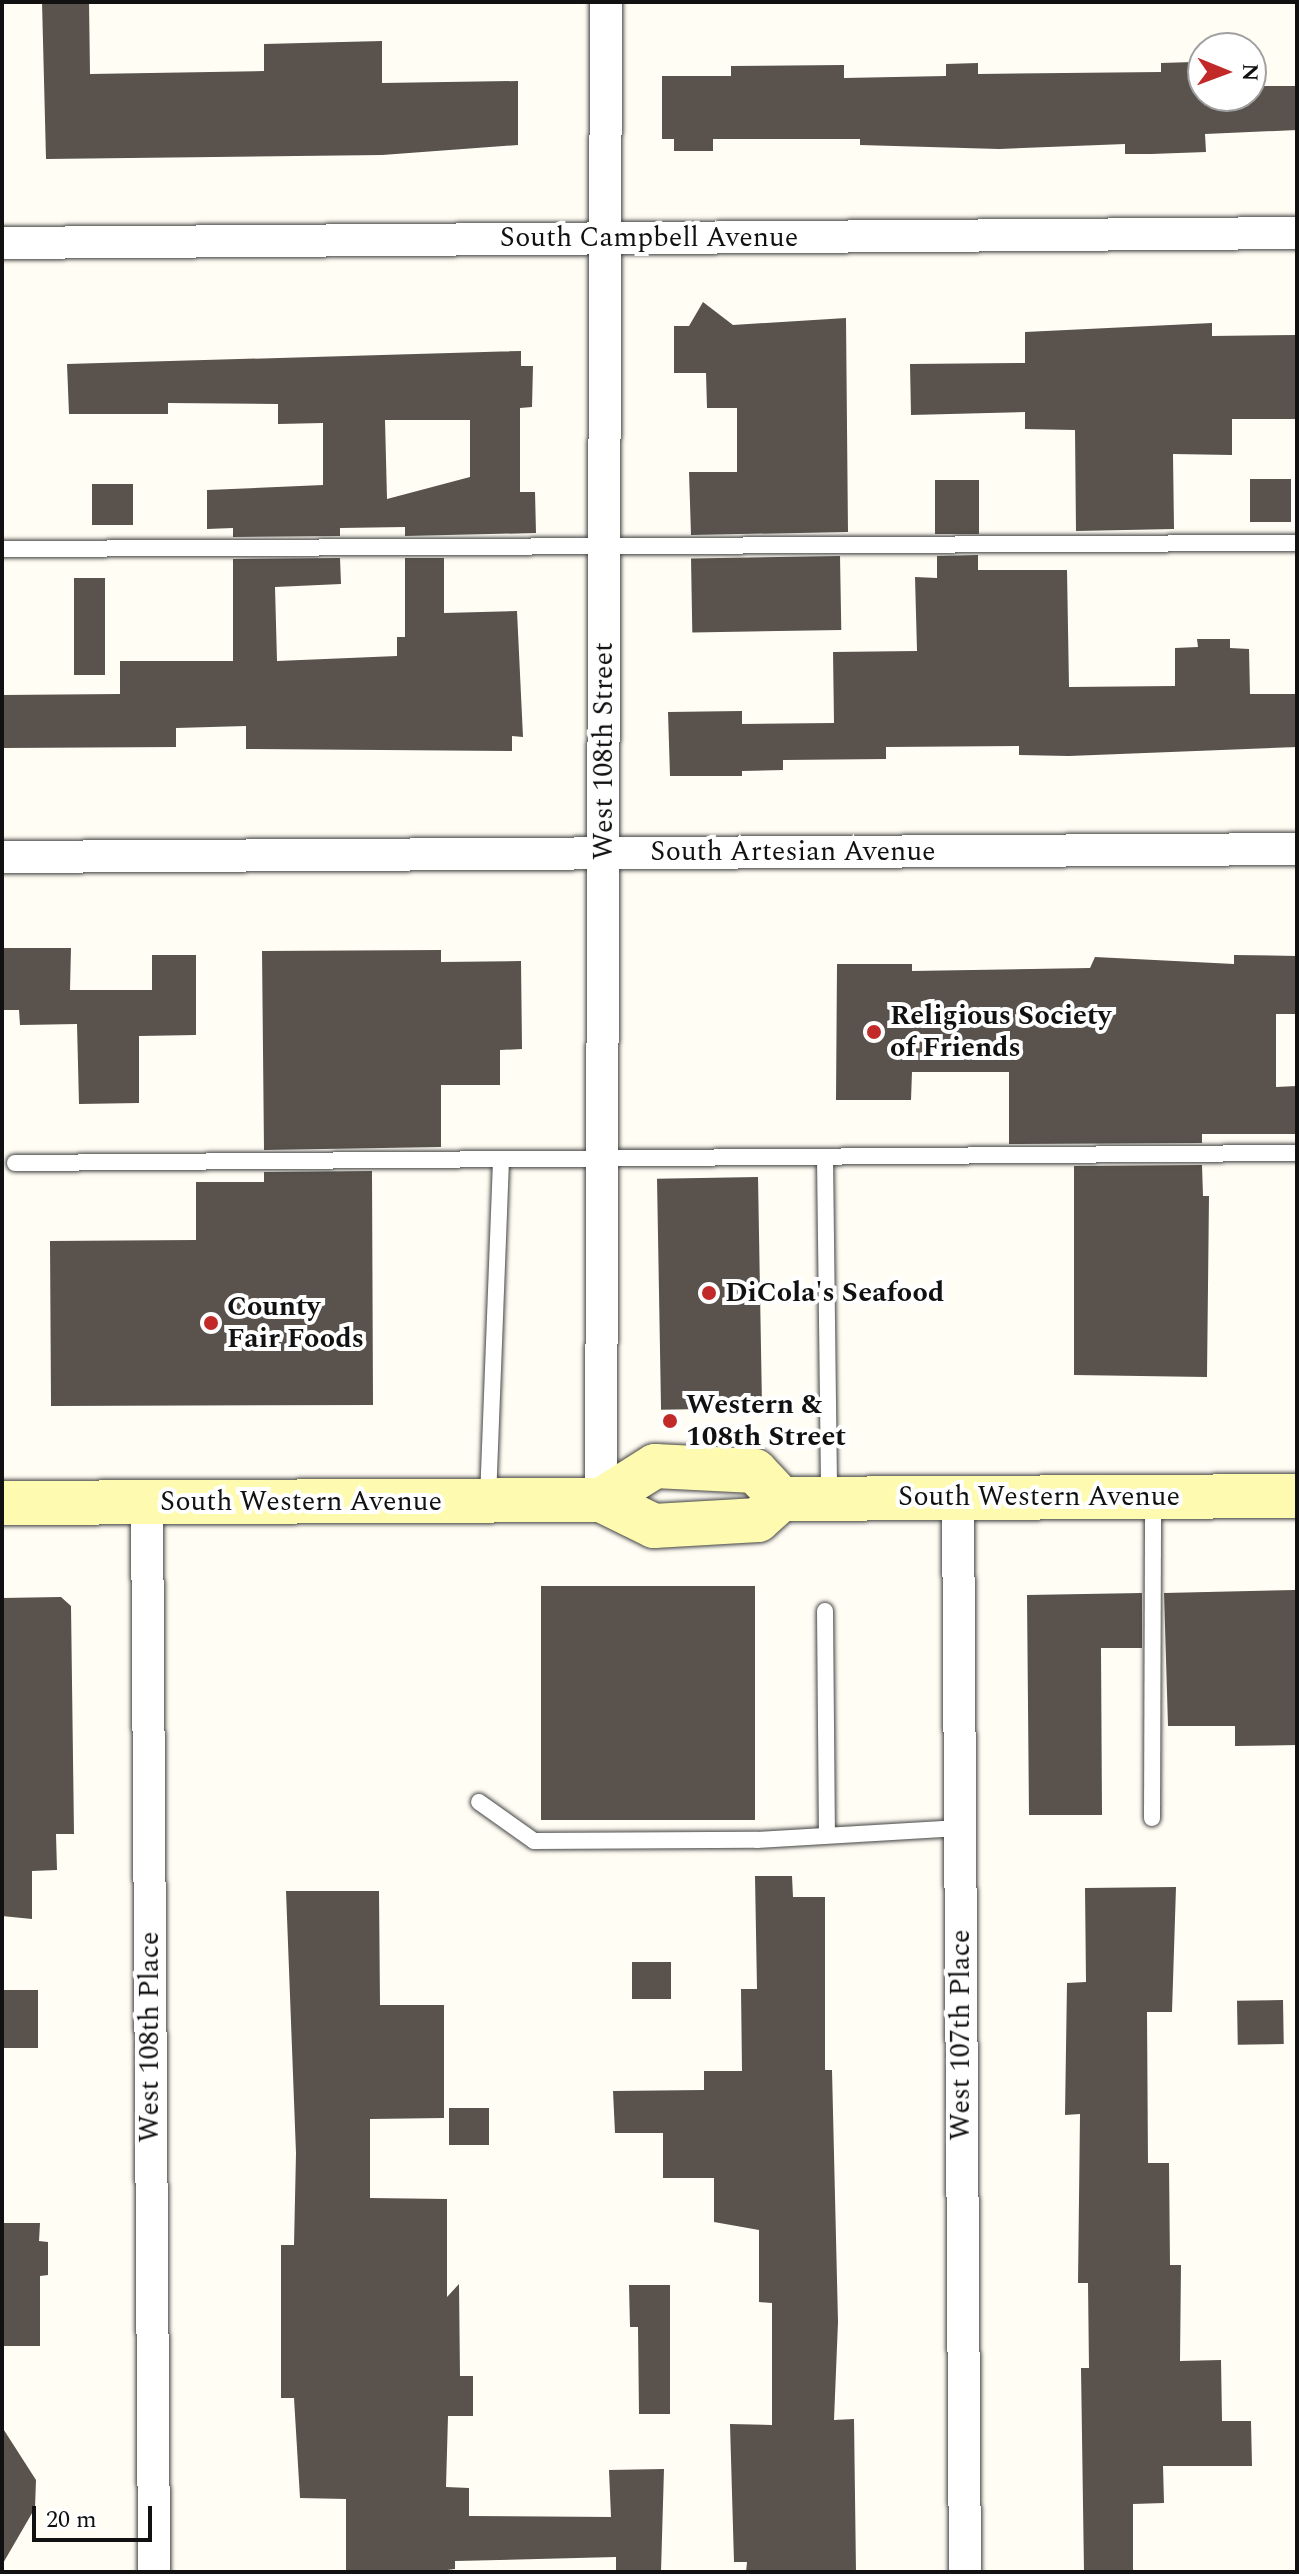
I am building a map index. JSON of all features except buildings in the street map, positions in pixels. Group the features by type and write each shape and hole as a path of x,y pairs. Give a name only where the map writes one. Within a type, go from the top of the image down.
{"main road":[{"path":"601,1500 655,1466 755,1471 781,1499"},
{"name":"South Western Avenue","path":"2,1503 601,1500 654,1526 758,1520 781,1499 1297,1496"}],"street":[{"name":"West 108th Street","path":"601,1500 606,2"},
{"name":"South Campbell Avenue","path":"2,243 1297,233"},
{"name":"South Artesian Avenue","path":"2,857 1297,849"},
{"name":"West 107th Place","path":"958,1498 965,2572"},
{"name":"West 108th Place","path":"147,1503 154,2572"}],"lane":[{"path":"2,549 1297,543"},
{"path":"15,1163 1297,1153"},
{"path":"825,1157 829,1498"},
{"path":"488,1501 501,1159"},
{"path":"1152,1818 1153,1497"},
{"path":"825,1611 827,1833"},
{"path":"479,1802 534,1841 757,1840 827,1833 960,1828"}],"place":[{"name":"Religious Society of Friends","path":"874,1032"},
{"name":"DiCola's Seafood","path":"709,1293"},
{"name":"County Fair Foods","path":"211,1323"},
{"name":"Western & 108th Street","path":"670,1421"}]}
